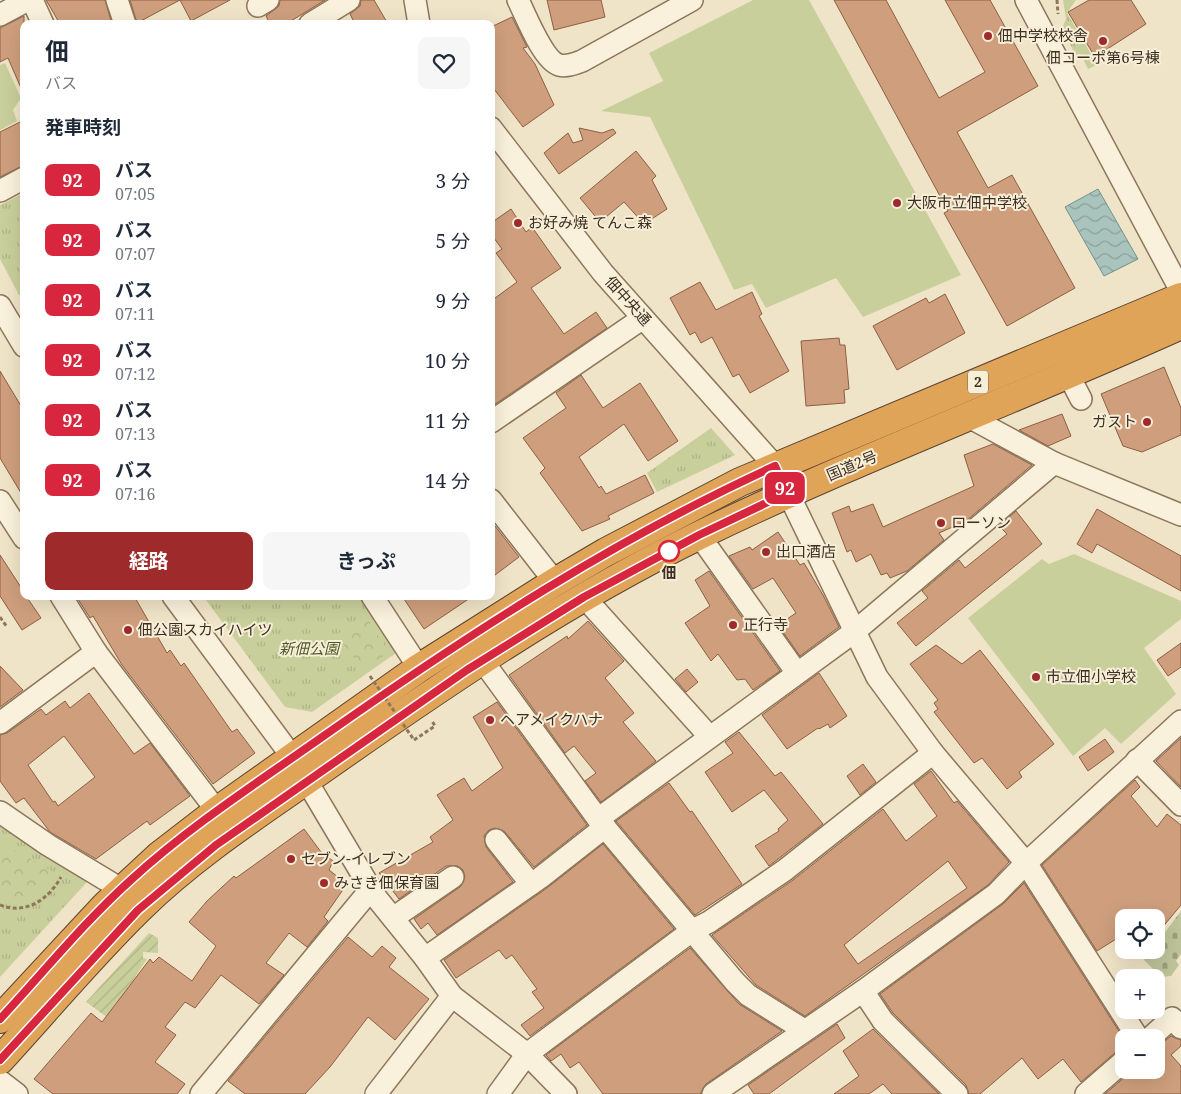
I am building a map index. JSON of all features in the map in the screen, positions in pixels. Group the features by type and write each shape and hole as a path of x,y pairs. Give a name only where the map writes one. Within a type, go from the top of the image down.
{"highway":[{"name":"国道2号","path":"0,1020 113,897 160,854 217,811 419,668 555,582 688,508 775,466 1181,297"},
{"name":"国道2号","path":"0,1060 131,917 216,845 482,660 584,597 699,535 787,493 1181,325"}],"street":[{"path":"0,15 28,0"},
{"path":"32,0 41,20"},
{"path":"117,0 123,20"},
{"path":"316,20 349,0"},
{"path":"415,0 418,20"},
{"path":"518,0 548,58 558,64 568,66 582,62 692,0"},
{"path":"1026,0 1181,291"},
{"name":"佃中央通","path":"495,133 603,273 775,466 877,677 933,753 1026,863 1132,1029"},
{"path":"0,191 20,180"},
{"path":"0,306 20,332"},
{"path":"495,419 643,318"},
{"path":"1068,374 1081,399"},
{"path":"969,417 1054,463 1181,515"},
{"path":"425,958 532,884 602,823 709,736 854,632 1054,463"},
{"path":"0,500 20,532"},
{"path":"495,505 555,582"},
{"path":"699,535 797,673"},
{"path":"584,597 709,736"},
{"path":"64,600 96,652 217,811"},
{"path":"176,600 292,758 370,889 425,958 452,996 527,1054 566,1094"},
{"path":"375,600 419,668"},
{"path":"0,724 96,652"},
{"path":"482,660 602,823 748,996 804,1030"},
{"path":"713,1094 863,991 996,894 1026,863 1181,721"},
{"path":"498,1094 527,1054 693,930 709,922 785,870 933,753"},
{"path":"1137,760 1181,805"},
{"path":"0,812 72,859 113,897 131,917"},
{"path":"496,840 532,884"},
{"path":"393,918 453,877"},
{"path":"201,1094 370,889"},
{"path":"863,991 883,1021 956,1094"},
{"path":"376,1094 452,996"},
{"path":"1160,1029 1172,1018 1181,1028"},
{"path":"1086,1094 1115,1069"},
{"path":"0,1081 17,1094"}],"path":[{"path":"0,617 7,627"},
{"path":"370,676 414,740"},
{"path":"0,905 23,908 41,901 56,887 72,859"}],"green space":[{"path":"753,0 809,0 961,275 863,317 836,278 766,308 752,284 734,290 650,117 601,111 663,81 649,53"},
{"path":"1063,0 1076,0 1067,13 1094,59 1103,55 1106,61 1088,69 1083,59 1076,56 1062,28 1066,19"},
{"path":"5,63 20,100 13,110 17,121 0,130 0,65"},
{"path":"20,195 20,295 0,259 0,205"},
{"path":"711,428 735,455 657,492 647,473"},
{"path":"1074,554 1181,601 1181,619 1144,648 1176,694 1121,744 1105,728 1073,756 968,618 1042,559 1049,564"},
{"name":"新佃公園","path":"206,600 363,600 396,653 312,712 285,707"},
{"path":"365,615 389,653 362,668 336,635"},
{"path":"0,823 87,882 0,977"},
{"path":"0,842 55,873 31,893 16,898 0,896"},
{"path":"1181,911 1181,954 1176,961 1179,965 1171,976 1165,977 1165,969 1153,969 1144,960 1165,959 1165,932"},
{"path":"149,933 158,938 158,953 143,952 143,958 147,959 108,1018 86,1002"}],"water":[{"path":"1098,189 1138,259 1104,276 1065,207"}],"building":[{"path":"46,0 105,0 111,20 58,20"},
{"path":"130,0 180,0 143,20 136,20"},
{"path":"180,0 230,0 193,20 190,20"},
{"path":"280,0 325,0 292,20 268,20 266,16 279,6"},
{"path":"361,0 374,0 386,20 353,20 350,14 360,6"},
{"path":"547,0 601,0 605,17 554,30"},
{"path":"834,0 886,0 939,98 985,72 945,0 990,0 1038,86 957,132 988,188 1012,175 1075,288 1007,326 944,213 948,211"},
{"name":"佃コーポ第6号棟","path":"1089,0 1131,0 1146,24 1095,57 1068,12"},
{"path":"24,16 24,20 20,20 20,86 8,58 0,62 0,28"},
{"path":"512,17 527,47 523,48 535,64 554,105 523,127 495,90 495,25"},
{"path":"20,122 20,167 0,177 0,132"},
{"path":"579,128 602,133 613,129 616,133 559,174 544,153 568,133 573,143 583,140"},
{"path":"636,151 656,176 652,180 667,209 644,224 624,202 600,222 580,198"},
{"path":"511,209 526,232 532,227 561,268 531,288 564,334 596,312 607,328 495,404 495,298 517,282 496,253 502,249 495,239 495,220"},
{"path":"700,282 716,310 752,292 762,314 759,316 789,371 750,393 739,374 733,377 712,337 701,343 695,332 690,335 670,298"},
{"path":"945,294 965,333 897,370 873,326 926,298 929,303"},
{"path":"839,338 840,345 845,345 849,389 844,390 845,403 806,406 801,341"},
{"name":"ガスト","path":"1164,367 1181,408 1181,435 1142,452 1123,446 1101,394"},
{"path":"0,371 20,404 20,491 0,458"},
{"path":"581,375 603,408 640,383 678,441 648,461 624,424 579,457 599,488 601,486 606,494 645,475 654,493 608,516 610,519 582,531 540,473 545,468 523,438 566,408 556,393"},
{"path":"1062,414 1071,436 1048,446 1019,430"},
{"path":"993,444 1032,465 966,521 939,533 944,540 907,571 890,578 887,573 881,575 871,554 856,562 851,550 847,552 832,513 849,506 851,512 873,504 883,527 974,486 964,455"},
{"path":"1097,509 1181,556 1181,591 1097,544 1092,553 1077,544"},
{"path":"1016,511 1042,544 916,646 897,623 928,598 922,591 959,560 965,568 1007,534 999,526"},
{"path":"495,526 519,557 495,575"},
{"path":"778,532 800,565 804,563 839,627 800,656 778,625 796,613 773,578 753,589 729,556 750,547 752,550"},
{"path":"0,555 20,586 20,600 29,600 41,618 22,630 0,596"},
{"path":"709,571 780,671 753,690 745,679 737,680 718,654 711,661 685,623 710,606 695,580"},
{"path":"79,600 136,600 167,653 170,650 181,666 184,663 232,732 237,729 255,753 213,784 122,665 93,616 90,618"},
{"path":"405,600 467,600 424,629"},
{"path":"588,621 624,661 605,678 634,713 623,722 656,761 601,802 585,781 596,773 574,746 565,753 509,675 567,636 568,639"},
{"path":"1181,643 1181,667 1168,676 1157,660"},
{"path":"936,645 962,664 980,650 1054,744 1019,772 1022,777 1007,789 982,758 974,763 934,712 938,709 934,703 938,700 910,664"},
{"path":"0,666 23,690 0,707"},
{"path":"687,669 698,682 686,692 675,679"},
{"path":"819,673 847,716 830,728 828,724 818,728 787,749 762,715"},
{"path":"89,693 134,754 150,743 190,796 150,825 147,821 96,859 50,832 24,798 16,803 0,781 0,735 7,733 41,709 46,715 65,701 70,708","holes":["64,736 95,777 58,806 55,801 53,802 28,765"]},
{"path":"497,702 587,825 534,867 505,832 495,828 489,830 484,836 486,847 513,882 437,935 428,923 421,929 414,919 460,887 465,877 463,870 458,866 446,866 399,899 379,873 433,842 430,837 453,820 437,795 464,778 472,791 503,768 473,717"},
{"path":"739,732 775,776 781,772 823,824 769,866 755,846 779,831 778,829 788,820 764,790 732,812 705,772 733,753 725,742"},
{"path":"1181,738 1181,787 1156,761"},
{"path":"1105,739 1114,752 1088,771 1079,757"},
{"path":"863,764 876,782 860,795 847,776"},
{"path":"931,771 954,803 957,801 1009,862 988,885 805,1016 756,985 712,935 793,880 883,809 906,841 937,816 914,784","holes":["948,861 967,888 858,964 844,945"]},
{"path":"1135,780 1140,787 1131,796 1157,827 1167,814 1181,825 1181,905 1165,924 1165,909 1115,909 1115,940 1097,951 1042,865"},
{"path":"669,783 690,812 692,811 742,884 695,915 616,821"},
{"path":"304,829 321,852 333,861 329,870 347,884 324,917 328,921 307,947 289,933 266,963 284,975 259,1004 221,975 195,1008 185,1002 165,1027 176,1035 155,1062 185,1084 177,1094 53,1094 34,1079 91,1013 102,1022 150,959 153,963 159,957 192,981 216,946 189,922 207,901 234,876 236,878"},
{"path":"603,844 674,929 530,1036 521,1025 544,1008 532,992 537,989 512,955 506,959 499,950 456,978 444,960 547,888"},
{"path":"1024,883 1118,1029 1115,1029 1115,1053 1081,1082 1063,1059 1038,1079 1022,1058 980,1094 969,1094 966,1085 893,1013 880,994 1003,904"},
{"path":"348,937 372,957 382,946 396,958 389,967 429,999 395,1040 368,1017 330,1067 305,1094 245,1094 228,1081"},
{"path":"690,948 739,1004 782,1031 706,1084 700,1094 603,1094 579,1062 570,1068 561,1054 551,1061 546,1055"},
{"path":"837,1024 845,1038 769,1094 754,1094 748,1085"},
{"path":"873,1029 939,1094 892,1094 883,1084 869,1094 834,1094 859,1076 843,1051"},
{"path":"1171,1036 1181,1040 1181,1046 1171,1055 1181,1066 1181,1094 1105,1094 1122,1079 1165,1079 1165,1041"}],"bus line":[{"name":"92","path":"0,1019 132,879 160,854 217,811 419,668 555,582 688,508 775,466 787,493 699,535 584,597 467,670 216,845 138,910 0,1060"}],"place":[{"name":"佃中学校校舎","path":"988,36"},
{"name":"佃コーポ第6号棟","path":"1103,41"},
{"name":"大阪市立佃中学校","path":"897,203"},
{"name":"お好み焼 てんこ森","path":"518,223"},
{"name":"ガスト","path":"1147,422"},
{"name":"ローソン","path":"941,523"},
{"name":"佃","path":"669,551"},
{"name":"出口酒店","path":"766,552"},
{"name":"正行寺","path":"733,625"},
{"name":"佃公園スカイハイツ","path":"128,630"},
{"name":"市立佃小学校","path":"1036,677"},
{"name":"ヘアメイクハナ","path":"490,720"},
{"name":"セブン-イレブン","path":"291,859"},
{"name":"みさき佃保育園","path":"324,883"}]}
